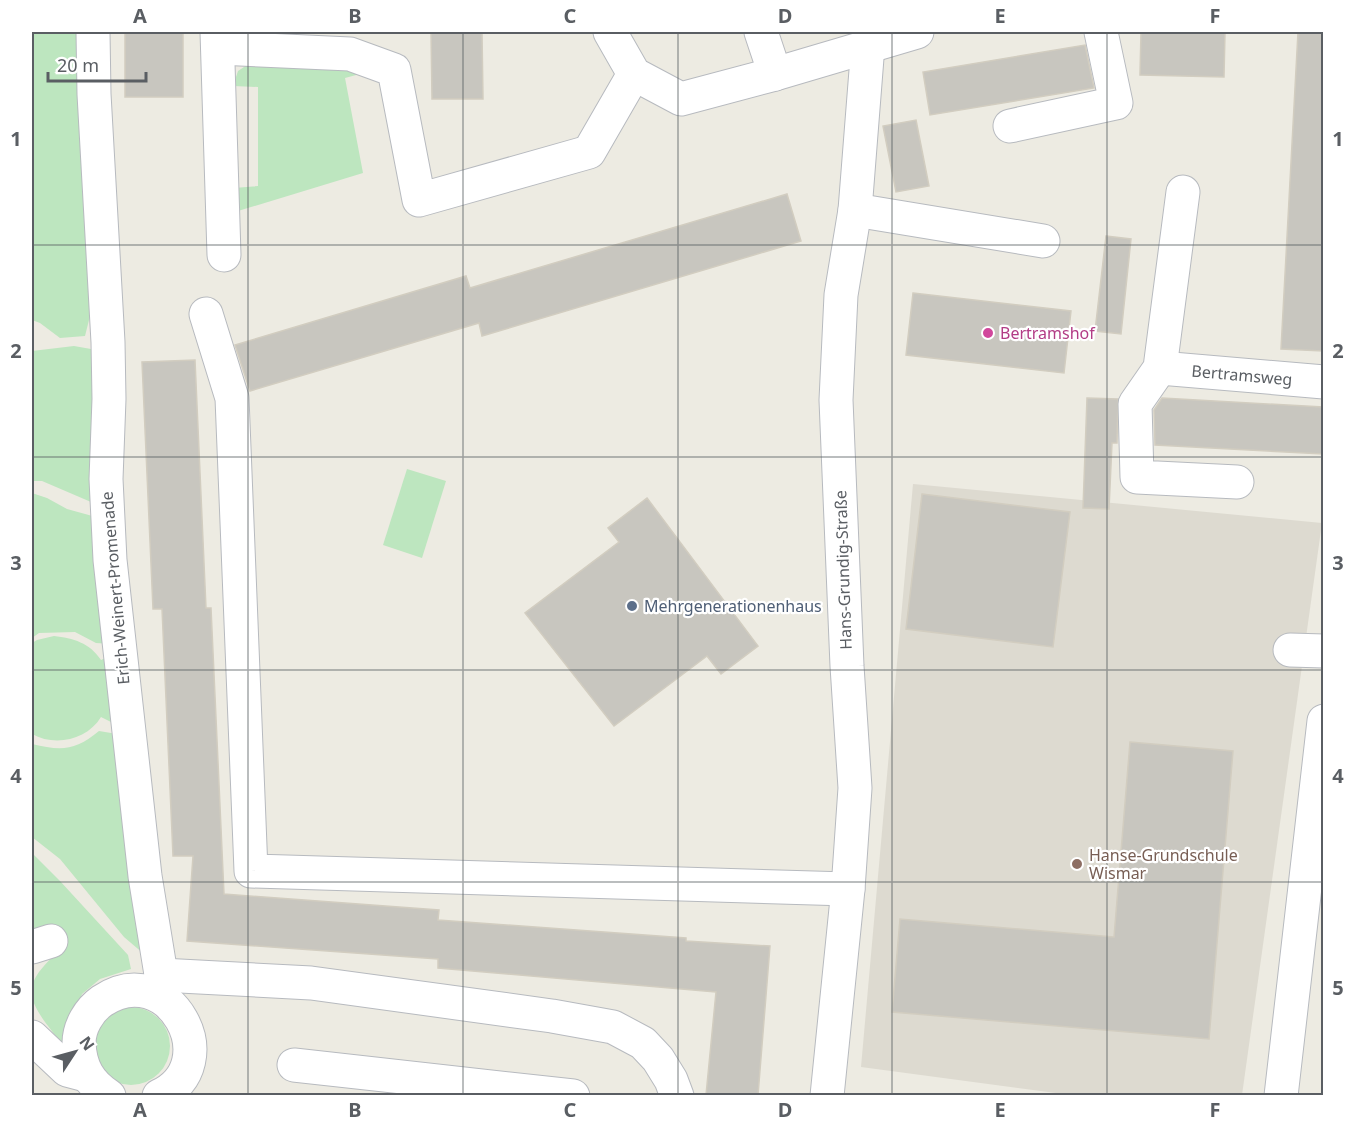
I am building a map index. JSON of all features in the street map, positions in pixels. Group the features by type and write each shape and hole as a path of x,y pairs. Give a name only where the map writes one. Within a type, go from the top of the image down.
{"street":[{"name":"Erich-Weinert-Promenade","path":"93,32 94,94 108,342 109,399 106,479 110,560 145,876 163,987 187,1028 190,1046 188,1064 179,1080 164,1094"},
{"path":"610,32 634,74 681,99 917,32"},
{"path":"761,32 775,74"},
{"path":"1010,126 1116,103 1101,32"},
{"path":"224,255 218,40 350,54 394,70 419,200 589,152 634,74"},
{"name":"Hans-Grundig-Straße","path":"827,1095 848,889 855,788 847,666 836,400 841,295 855,210 868,45"},
{"path":"1183,192 1160,368 1135,404 1137,477 1238,482"},
{"path":"855,210 1043,241"},
{"path":"206,314 232,398 250,871 848,889"},
{"name":"Bertramsweg","path":"1160,368 1323,382"},
{"path":"1290,650 1323,651"},
{"path":"1281,1095 1323,721"},
{"path":"98,1085 79,1058 79,1038 84,1021 95,1006 111,995 129,990 148,992 163,987 311,983 552,1016 614,1027 643,1043 672,1080 677,1095"},
{"path":"32,1037 67,1070 98,1085"},
{"path":"294,1065 573,1095"}],"shaded area":[{"name":"Hanse-Grundschule Wismar","path":"913,484 1322,523 1242,1095 1071,1095 861,1067"}],"green space":[{"path":"32,32 85,32 95,296 85,336 60,338 40,323 32,320"},
{"path":"247,65 371,71 345,78 363,173 238,211 234,188 258,186 258,87 233,86 238,71"},
{"path":"74,346 91,349 98,359 91,502 42,481 32,481 32,351"},
{"path":"407,469 446,481 422,558 383,545"},
{"path":"32,493 67,509 96,517 112,644 96,643 75,632 39,633 32,638"},
{"path":"54,636 68,638 86,645 101,660 114,654 115,724 101,717 88,731 70,739 51,740 32,734 32,643"},
{"path":"99,731 123,735 151,960 124,937 60,859 32,837 32,744 51,748 67,748 75,746"},
{"path":"32,853 128,955 131,969 100,979 82,994 63,1045 41,1017 32,995 38,974 63,948 40,930 32,929"},
{"path":"131,1007 146,1010 158,1019 167,1031 170,1046 167,1061 158,1073 146,1082 131,1085 116,1082 104,1073 95,1061 92,1046 95,1031 104,1019 116,1010"}],"building":[{"path":"125,32 183,32 183,97 125,97"},
{"path":"431,32 482,32 483,99 432,99"},
{"path":"1141,32 1225,33 1224,77 1140,75"},
{"path":"1298,32 1323,32 1323,351 1281,349"},
{"path":"1085,45 1094,88 930,115 923,72"},
{"path":"916,120 929,186 896,192 883,126"},
{"path":"787,194 801,241 482,336 479,323 250,391 235,345 466,276 470,288"},
{"path":"1106,236 1131,239 1121,334 1095,331"},
{"name":"Bertramshof","path":"913,293 1071,311 1064,373 906,355"},
{"path":"195,360 206,608 211,608 224,894 439,910 438,920 770,946 758,1095 706,1095 716,992 438,968 438,959 187,941 193,856 173,856 162,609 153,609 142,362"},
{"path":"1087,398 1118,399 1117,443 1112,443 1109,509 1083,508"},
{"path":"1162,398 1323,407 1323,454 1155,445 1154,410"},
{"path":"922,494 1070,512 1053,647 906,629"},
{"name":"Mehrgenerationenhaus","path":"647,498 758,646 721,674 707,656 614,726 525,613 619,542 608,528"},
{"path":"1130,742 1233,751 1209,1039 892,1012 900,919 1114,937"}],"place":[{"name":"Bertramshof","path":"988,333"},
{"name":"Mehrgenerationenhaus","path":"632,606"},
{"name":"Hanse-Grundschule Wismar","path":"1077,864"}]}
